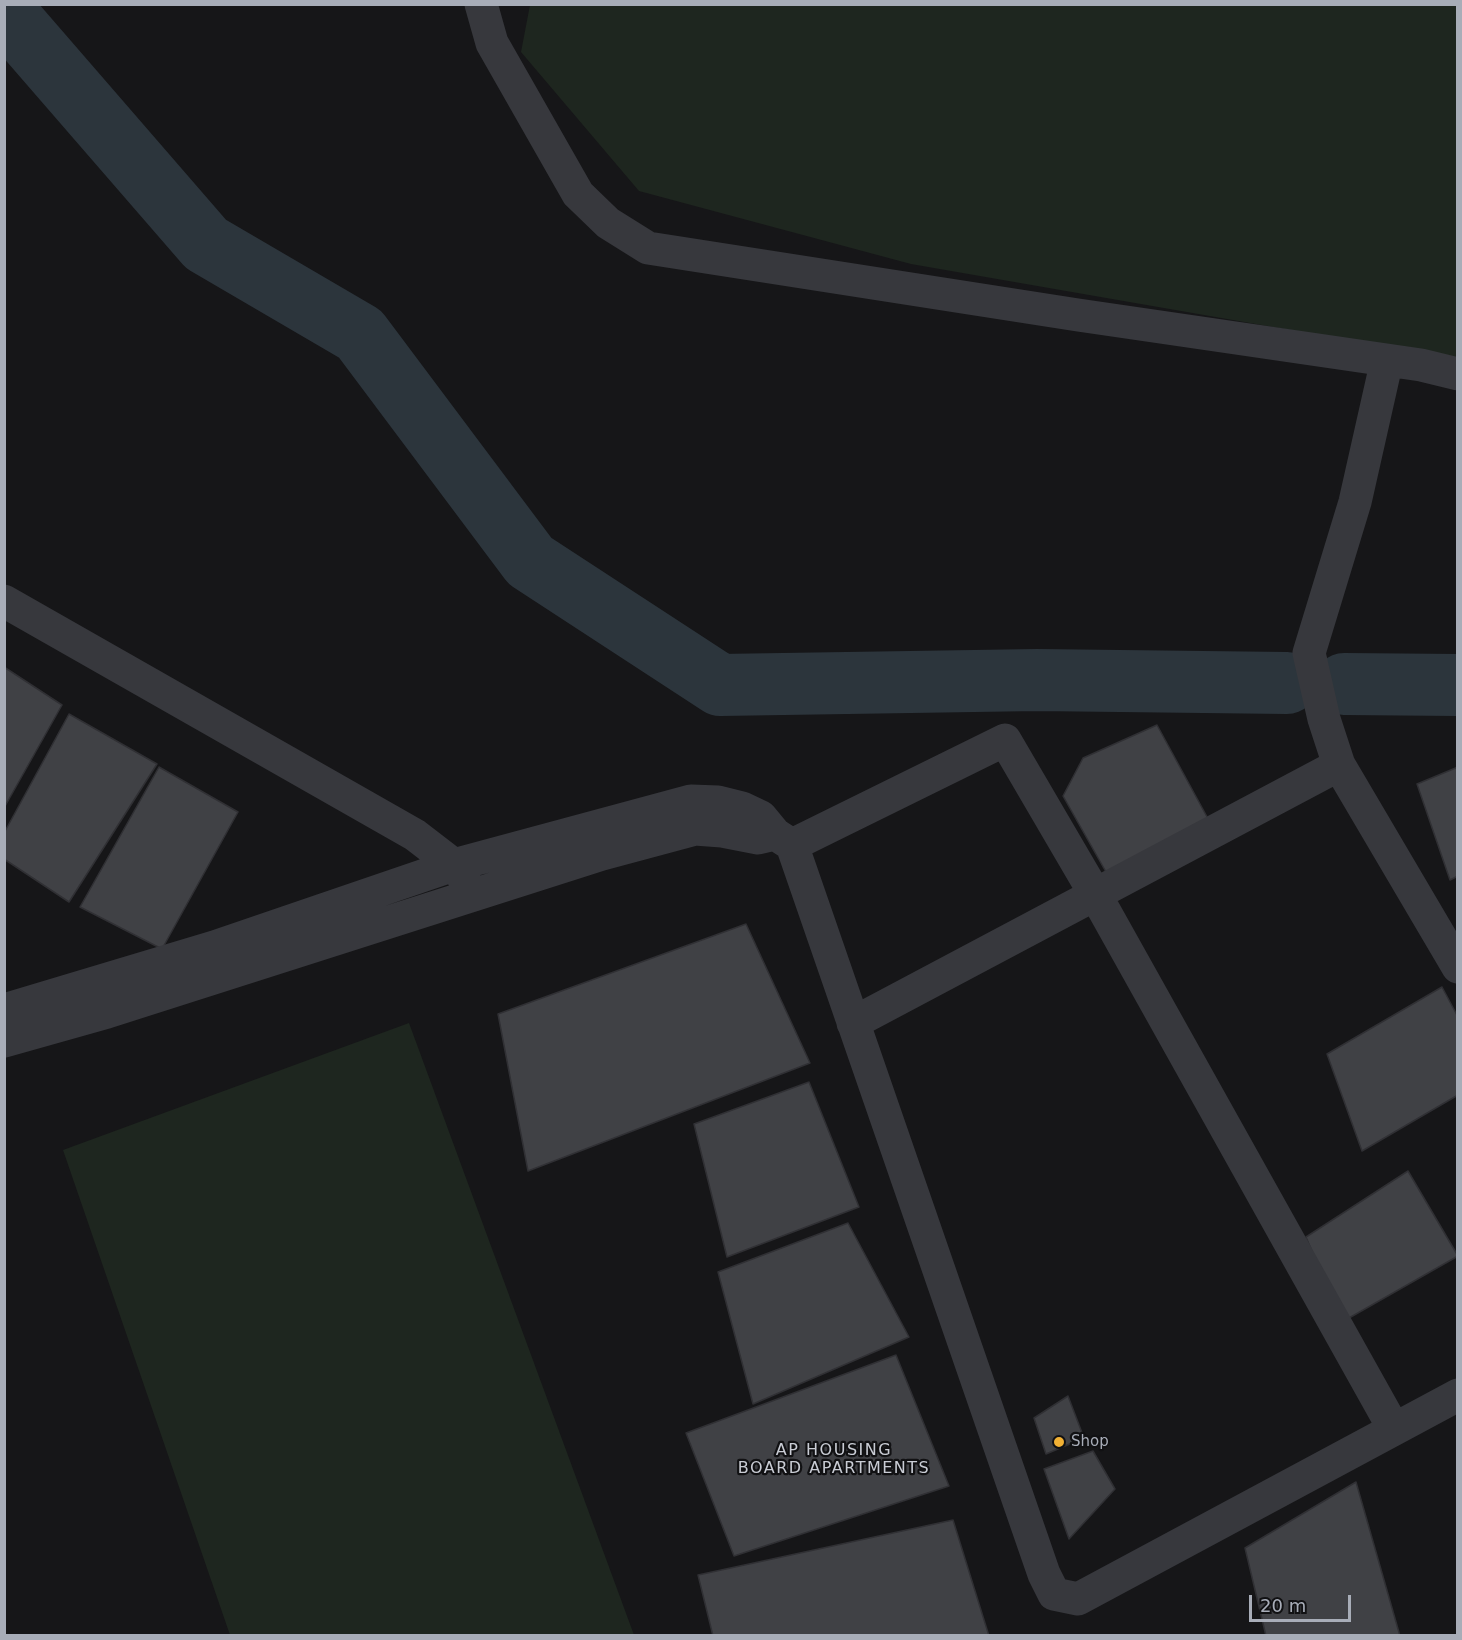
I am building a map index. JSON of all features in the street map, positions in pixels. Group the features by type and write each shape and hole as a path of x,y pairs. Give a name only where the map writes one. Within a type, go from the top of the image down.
{"street":[{"path":"481,4 492,43 578,194 608,223 648,248 971,299 1421,365 1458,374"},
{"path":"1387,360 1354,502 1309,653 1324,719 1339,765 1458,967"},
{"path":"4,601 415,835 454,865 476,895"},
{"path":"4,1041 107,1012 602,854 695,830 783,839 1005,740 1095,894 1394,1429"},
{"path":"854,1023 1339,765"},
{"path":"4,1010 214,947 454,865 691,801 718,802 742,808 761,816 783,839 854,1023 1044,1574 1054,1594 1078,1599 1458,1395"}],"shaded area":[{"path":"530,5 1457,5 1457,359 911,264 639,191 521,52"},
{"path":"409,1023 634,1635 230,1635 63,1150"}],"building":[{"path":"4,667 62,705 4,808"},
{"path":"69,714 157,764 69,902 4,859 4,833"},
{"path":"1157,725 1212,826 1110,879 1063,796 1083,758"},
{"path":"159,767 238,812 162,949 80,907"},
{"path":"1458,767 1458,876 1450,880 1417,784"},
{"path":"746,924 810,1063 528,1171 498,1014"},
{"path":"1442,987 1458,1017 1458,1095 1362,1151 1327,1054"},
{"path":"809,1082 859,1207 727,1257 694,1124"},
{"path":"1408,1171 1458,1256 1342,1322 1306,1237"},
{"path":"848,1223 909,1337 753,1404 718,1272"},
{"path":"896,1355 949,1486 734,1556 686,1433"},
{"path":"1068,1396 1084,1438 1046,1454 1034,1418"},
{"path":"1093,1451 1115,1489 1069,1539 1044,1469"},
{"path":"1356,1482 1400,1636 1266,1636 1245,1548"},
{"path":"953,1520 989,1636 713,1636 698,1575"}],"waterway":[{"path":"4,11 206,244 360,334 530,561 720,685 1037,680 1287,683"},
{"path":"1344,684 1458,685"}],"place":[{"name":"Shop","path":"1059,1442"}],"district":[{"name":"AP HOUSING BOARD APARTMENTS","path":"834,1460"}]}
